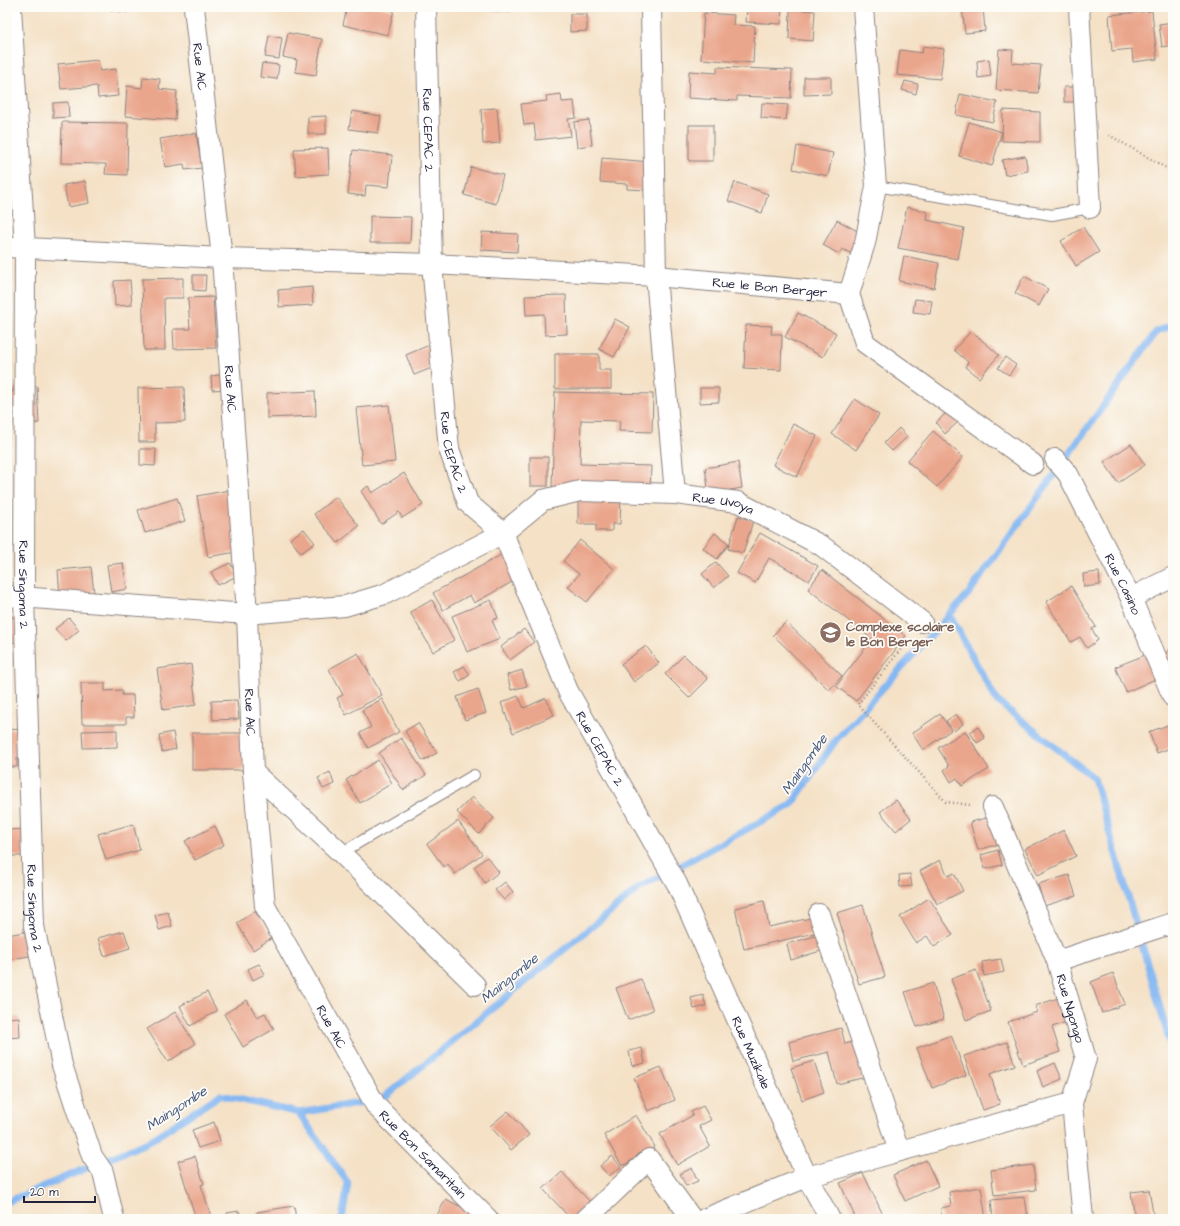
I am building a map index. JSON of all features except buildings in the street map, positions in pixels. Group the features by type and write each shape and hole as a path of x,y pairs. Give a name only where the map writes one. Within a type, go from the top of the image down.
{"street":[{"name":"Rue Singoma 2","path":"11,7 16,247 16,596 34,926 62,1066 92,1156 103,1172 114,1219"},
{"name":"Rue AIC","path":"194,7 222,258 246,614 253,772 266,906 373,1102"},
{"name":"Rue CEPAC 2","path":"426,7 432,264 449,449 468,503 503,533 568,691 677,884"},
{"path":"651,7 656,276 675,494"},
{"path":"863,7 876,186 865,243 849,294 866,344 1033,464"},
{"path":"1079,7 1090,208"},
{"name":"Rue le Bon Berger","path":"16,247 222,258 432,264 656,276 849,294"},
{"name":"Rue Casino","path":"1055,459 1068,474 1131,598 1173,697"},
{"name":"Rue Uvoya","path":"16,596 246,614 346,606 385,594 503,533 543,500 580,492 675,494 738,502 822,546 922,622"},
{"path":"1131,598 1173,577"},
{"path":"253,772 341,854 475,985"},
{"name":"Rue Ngongo","path":"993,807 1057,962 1086,1059 1072,1103 1083,1219"},
{"name":"Rue Muzikale","path":"677,884 807,1177 830,1219"},
{"path":"819,914 899,1151"},
{"path":"1057,962 1173,924"},
{"name":"Rue Bon Samaritain","path":"373,1102 488,1219"},
{"path":"704,1219 807,1177 1072,1103"},
{"path":"586,1219 649,1159 692,1219"}],"lane":[{"path":"876,186 1052,215 1090,208"},
{"path":"341,854 474,775"}],"path":[{"path":"1086,122 1173,172"},
{"path":"922,622 858,704 867,716 946,802 993,807"}],"waterway":[{"name":"Maingombe","path":"7,1202 148,1142 220,1095 299,1113 382,1099 639,888 791,805 836,740 969,593 1157,331 1173,325"},
{"path":"949,614 997,701 1094,778 1173,1053"},
{"path":"299,1113 348,1183 342,1219"}],"place":[{"name":"Complexe scolaire le Bon Berger","path":"830,633"}]}
